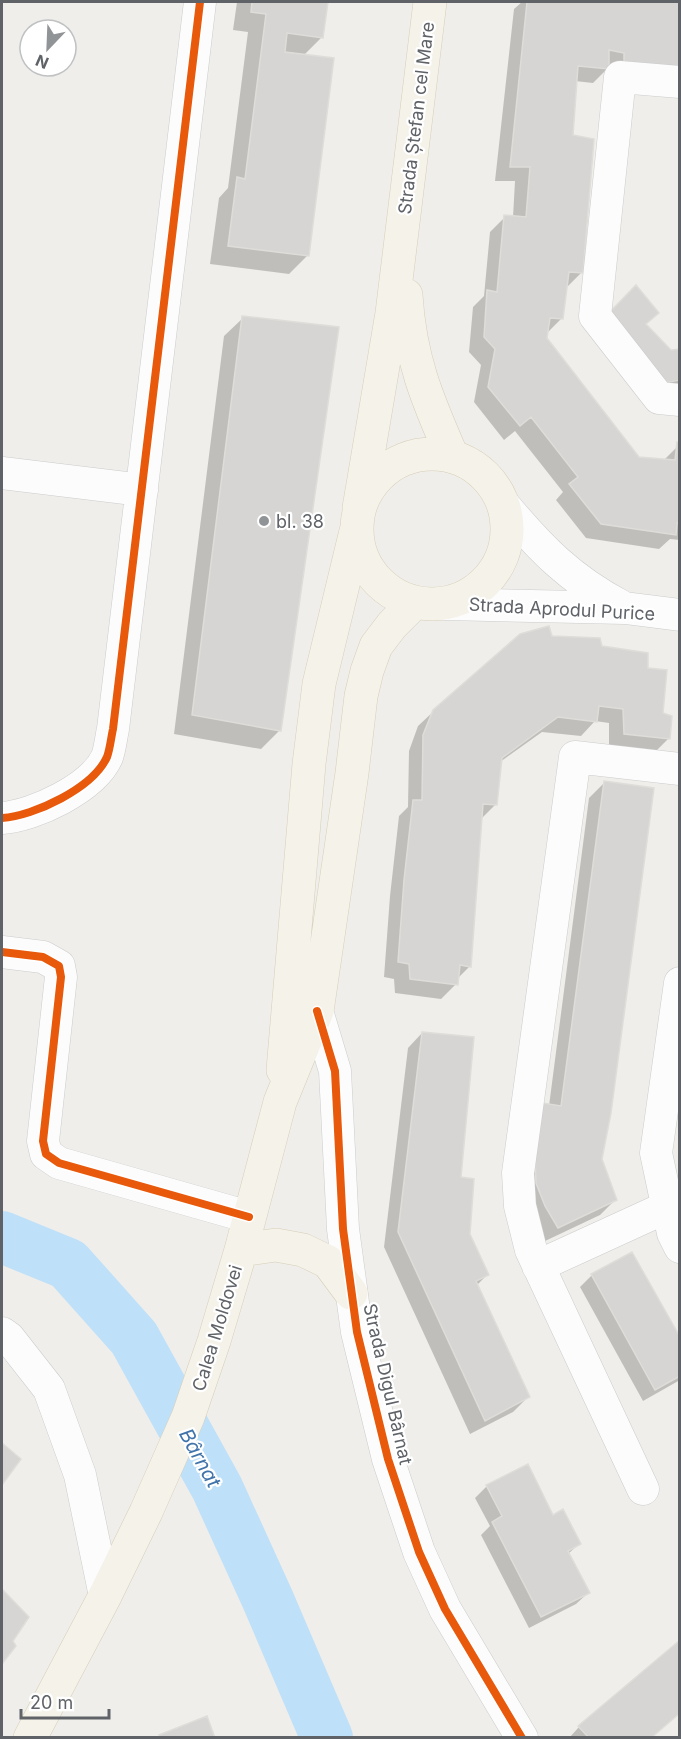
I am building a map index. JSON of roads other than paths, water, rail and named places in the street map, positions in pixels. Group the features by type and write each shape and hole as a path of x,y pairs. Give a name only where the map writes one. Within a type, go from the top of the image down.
{"main road":[{"name":"Strada Ștefan cel Mare","path":"402,235 430,2"},
{"path":"402,235 408,328 418,376 452,456"},
{"path":"280,1102 318,684 357,520 392,313 402,235"},
{"path":"280,1102 317,1011 361,696 376,646 392,625 430,603 470,595 489,579 503,556 508,531 504,505 492,483 475,466 452,456 429,453 406,458 385,469 369,487 357,520 361,555 373,577 391,593 430,603"},
{"path":"301,858 319,896 307,977 317,1011"},
{"name":"Calea Moldovei","path":"30,1737 105,1596 146,1512 188,1417 241,1250 280,1102"},
{"path":"241,1250 276,1245 303,1250 328,1262 351,1293"}],"street":[{"path":"2,818 17,817 78,789 96,773 107,756 113,729 200,2"},
{"path":"680,82 620,77 595,316 659,398 680,400"},
{"path":"2,473 142,490"},
{"path":"504,505 545,552 567,572 596,593 625,608"},
{"name":"Strada Aprodul Purice","path":"430,603 625,608 680,615"},
{"path":"643,1489 531,1250 520,1206 518,1173 575,757 680,769"},
{"path":"2,952 43,957 59,966 61,977 43,1142 46,1154 59,1163 249,1217"},
{"path":"679,984 656,1153 673,1233 680,1247"},
{"name":"Strada Digul Bârnat","path":"317,1011 334,1071 343,1229 357,1332 388,1459 418,1552 445,1609 522,1737"},
{"path":"538,1266 668,1207"},
{"path":"2,1333 9,1338 49,1389 80,1474 105,1596"}],"waterway":[{"name":"Bârnat","path":"2,1237 68,1264 134,1338 217,1488 327,1738"}],"place":[{"name":"bl. 38","path":"264,521"}]}
